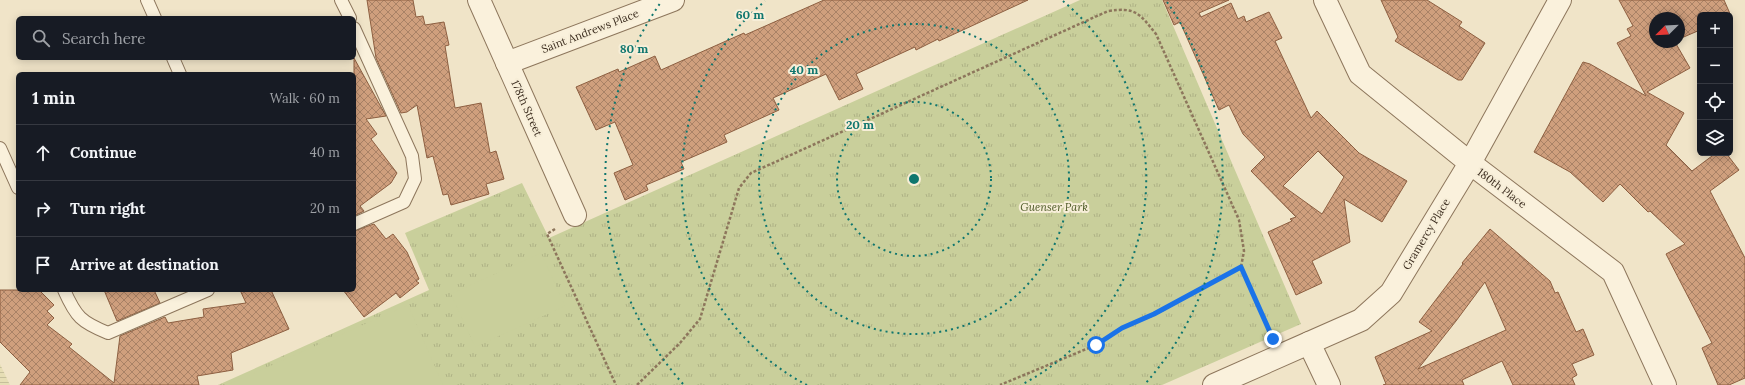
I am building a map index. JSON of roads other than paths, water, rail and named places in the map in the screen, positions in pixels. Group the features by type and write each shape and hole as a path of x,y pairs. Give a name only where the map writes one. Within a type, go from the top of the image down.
{"street":[{"name":"178th Street","path":"478,0 575,215"},
{"name":"Saint Andrews Place","path":"507,63 673,0"},
{"name":"180th Place","path":"1325,0 1360,74 1470,164 1613,272 1665,385"},
{"name":"Gramercy Place","path":"1214,385 1361,320 1391,293 1470,164 1560,0"},
{"path":"1309,343 1329,385"}],"lane":[{"path":"147,0 154,16"},
{"path":"342,0 349,16"},
{"path":"356,32 412,156 415,179 404,202 356,223"},
{"path":"174,60 179,72"},
{"path":"0,148 16,184"},
{"path":"65,292 72,308 87,325 108,333 203,292"}],"park label":[{"name":"Guenser Park","path":"1054,207"}]}
